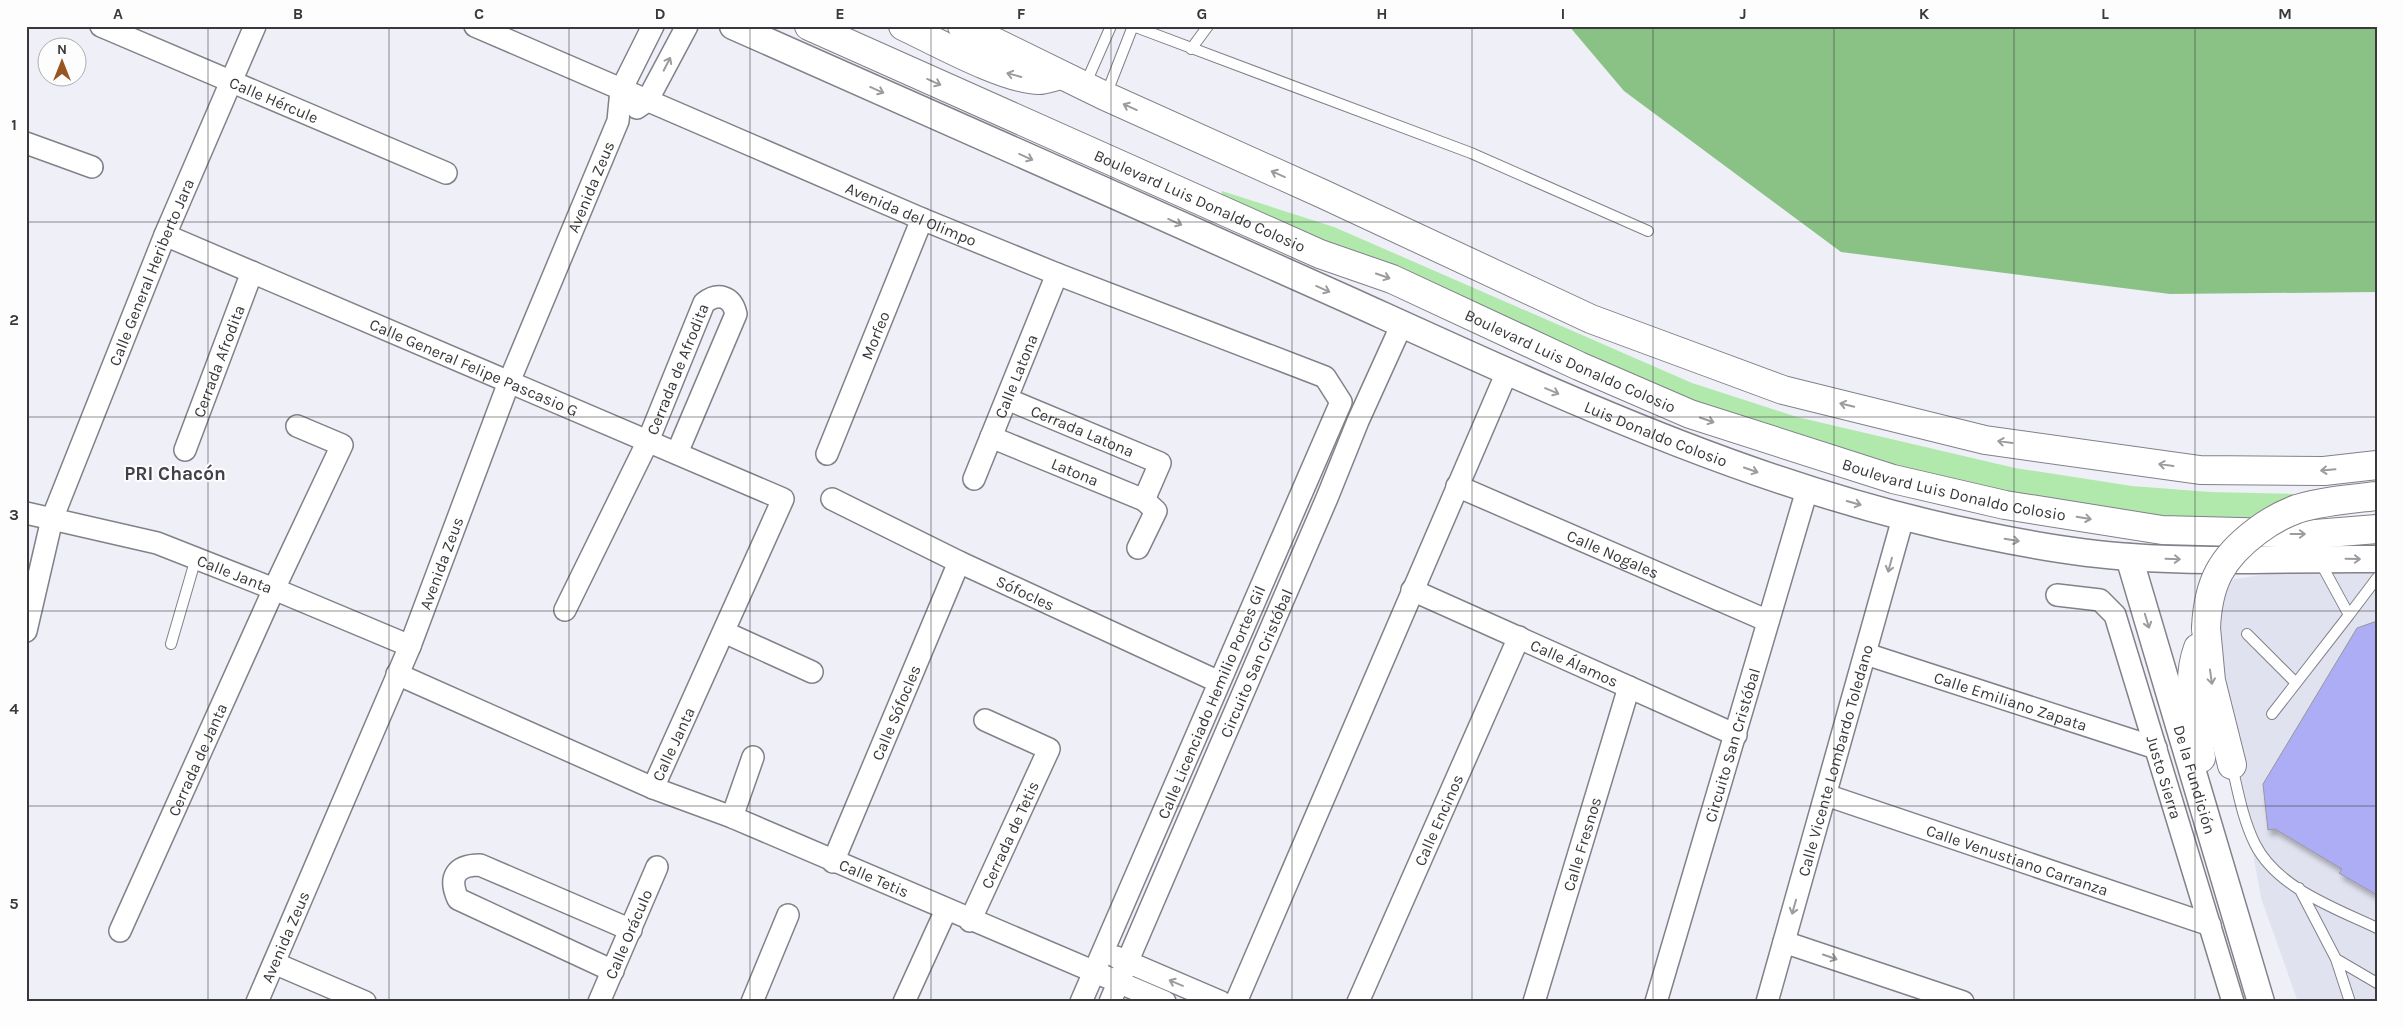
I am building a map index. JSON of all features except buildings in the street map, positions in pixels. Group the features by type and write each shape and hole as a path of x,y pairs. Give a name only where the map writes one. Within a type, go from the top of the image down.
{"main road":[{"name":"Boulevard Luis Donaldo Colosio","path":"809,26 1320,254 1392,279 1579,366 1690,414 1893,479 2005,505 2162,530 2315,534 2377,529"},
{"path":"903,26 997,70 1016,76 1084,86"},
{"path":"962,26 1084,86 1323,194 1591,319 1784,390 1986,440 2200,470 2324,471 2377,465"},
{"path":"2232,765 2211,681 2206,628 2210,592 2218,570 2238,545 2278,517 2297,509 2377,496"},
{"path":"2201,758 2192,689 2192,664 2206,628"}],"street":[{"name":"Calle Hércule","path":"101,26 446,173"},
{"name":"Calle General Heriberto Jara","path":"26,631 52,519 165,235 255,26"},
{"name":"Avenida del Olimpo","path":"475,26 922,219 1057,274 1324,377 1341,402"},
{"name":"Avenida Zeus","path":"257,1002 410,646 509,382 618,121 621,90 653,26"},
{"name":"Avenida Zeus","path":"618,121 647,101 686,26"},
{"name":"Luis Donaldo Colosio","path":"733,26 773,35 1507,372 1699,452 1807,490 1903,518 1988,536 2129,557 2239,561 2377,559"},
{"path":"26,143 92,166"},
{"name":"Morfeo","path":"827,454 922,219"},
{"name":"Calle General Felipe Pascasio G","path":"165,235 783,499"},
{"name":"Cerrada Afrodita","path":"185,450 252,272"},
{"name":"Calle Latona","path":"974,479 1057,274"},
{"name":"Cerrada de Afrodita","path":"565,610 648,441 704,303 711,298 720,296 728,299 734,305 736,314 677,453"},
{"name":"Circuito San Cristóbal","path":"1114,992 1327,498 1358,421 1402,324"},
{"path":"1236,1002 1507,372"},
{"name":"Cerrada Latona","path":"1007,399 1160,463 1150,505"},
{"name":"Calle Licenciado Hemilio Portes Gil","path":"1081,1002 1341,402"},
{"name":"Cerrada de Janta","path":"120,931 274,589 342,445 297,426"},
{"name":"Latona","path":"991,437 1150,505"},
{"name":"Calle Nogales","path":"1457,486 1768,621"},
{"name":"Circuito San Cristóbal","path":"1656,1002 1807,490"},
{"name":"Calle Janta","path":"397,674 653,788 783,499"},
{"name":"Sófocles","path":"832,500 959,562 1219,682"},
{"path":"1138,548 1150,505"},
{"name":"Calle Janta","path":"26,513 157,543 274,589 410,646"},
{"name":"Calle Vicente Lombardo Toledano","path":"1767,1002 1903,518"},
{"name":"De la Fundición","path":"2129,557 2261,1002"},
{"name":"Calle Sófocles","path":"833,862 959,562"},
{"name":"Calle Álamos","path":"1412,590 1736,735"},
{"name":"Justo Sierra","path":"2057,595 2100,600 2116,615 2233,1002"},
{"path":"724,632 812,672"},
{"name":"Calle Encinos","path":"1358,1002 1519,637"},
{"name":"Calle Emiliano Zapata","path":"1866,654 2156,748"},
{"name":"Calle Fresnos","path":"1534,1002 1630,687"},
{"name":"Cerrada de Tetis","path":"970,920 1049,749 985,720"},
{"path":"732,817 753,757"},
{"path":"2201,758 2278,1002"},
{"name":"Calle Tetis","path":"653,788 732,817 833,862 1094,972 1114,992 1166,1002"},
{"name":"Calle Venustiano Carranza","path":"1826,796 2210,926"},
{"path":"613,971 458,899 452,886 456,873 466,865 480,865 632,930"},
{"name":"Calle Oráculo","path":"599,1002 632,930 657,867"},
{"path":"904,1002 946,910"},
{"path":"752,1002 788,915"},
{"path":"1784,942 1963,1002"},
{"path":"1104,952 1221,1002"},
{"path":"274,963 365,1002"}],"lane":[{"path":"1084,86 1112,26"},
{"path":"1084,86 1133,26 1471,153 1648,231"},
{"path":"1191,49 1208,26"},
{"path":"171,644 196,558"},
{"path":"2318,559 2349,615"},
{"path":"2272,714 2377,578"},
{"path":"2247,634 2296,683"},
{"path":"2232,765 2242,809 2256,845 2273,869 2299,888 2377,928"},
{"path":"2299,888 2336,959 2350,1002"},
{"path":"2336,959 2377,983"}],"shaded area":[{"path":"2377,570 2377,1002 2298,1002 2261,898 2212,624 2224,581 2273,573"}],"green space":[{"path":"1569,26 2377,26 2377,292 2170,294 1841,252 1624,91"},
{"path":"1222,191 1334,227 1692,383 1797,417 2015,468 2132,486 2210,492 2296,494 2247,519 2141,515 2009,495 1886,469 1685,401 1221,196"}],"district":[{"name":"PRI Chacón","path":"175,473"}]}
